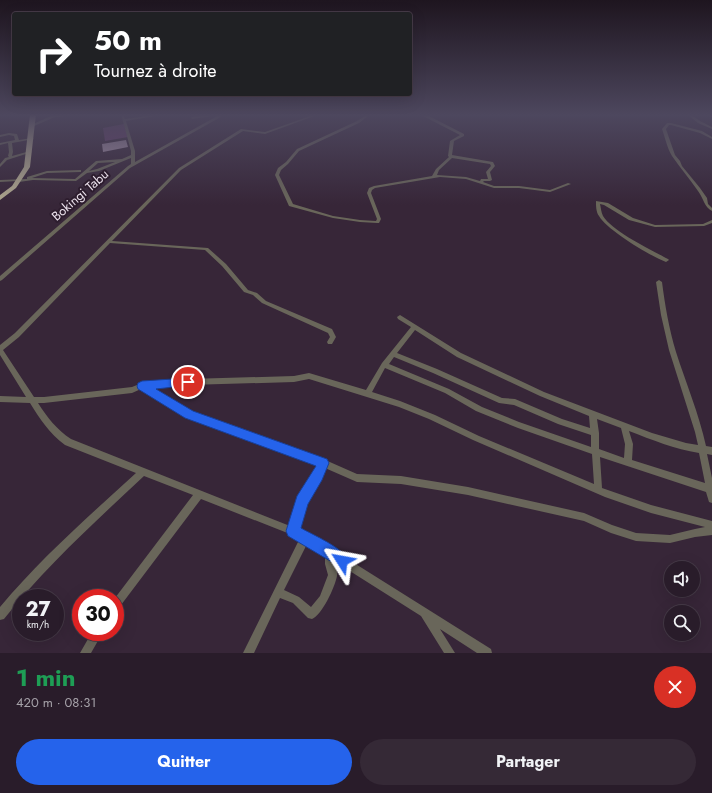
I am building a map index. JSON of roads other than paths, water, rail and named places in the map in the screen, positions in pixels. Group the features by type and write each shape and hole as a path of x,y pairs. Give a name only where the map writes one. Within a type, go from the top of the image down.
{"highway":[{"path":"1,197 21,180 27,167 31,144"}],"street":[{"path":"10,144 11,157"},
{"path":"130,144 133,164"},
{"name":"Bokingi Tabu","path":"0,279 133,164 169,144"},
{"path":"219,144 180,169 18,335 0,350 51,428 68,442 293,531 487,653"},
{"path":"310,144 298,150 287,163 279,169 277,176 291,205 333,217 377,222 379,219 369,193 370,189 434,177 464,177 494,187 519,187 550,191 569,184"},
{"path":"452,144 450,156 452,157"},
{"path":"669,144 680,166 699,189 705,198 705,202 712,210"},
{"path":"0,166 5,160 11,157 30,152"},
{"path":"87,172 98,170 133,156"},
{"path":"434,177 436,170 452,157 492,163 492,166 488,172 490,180 482,180 481,183"},
{"path":"0,181 76,180 98,162 123,160"},
{"path":"21,180 42,173 80,171"},
{"path":"666,260 627,237 608,223 600,214 598,202 606,204 631,219 655,226 701,225 712,221"},
{"path":"110,242 206,249 224,265 246,291 255,294 264,302 330,331 333,337 330,342"},
{"path":"659,282 664,315 672,350 703,450 712,499"},
{"path":"400,317 459,355 542,394 652,437 712,452"},
{"path":"368,394 384,365 414,326"},
{"path":"392,354 435,371 501,401 515,402 561,422 595,433"},
{"path":"384,365 447,392 479,409 518,425 596,453 710,489"},
{"path":"0,399 32,400 60,398 132,390 142,386 188,382 294,379 309,376 421,412 476,438 598,490 646,507 712,525"},
{"path":"142,386 189,415 323,463 357,478 401,480 451,487 584,517 611,529 636,537 670,539 695,533 712,531"},
{"path":"593,415 598,490"},
{"path":"624,427 629,444 628,463"},
{"path":"293,531 302,501 318,476 323,463"},
{"path":"0,615 16,594 53,556 143,471"},
{"path":"124,594 199,494"},
{"path":"248,653 305,538"},
{"path":"278,592 296,600 312,614 323,599 333,575 329,553"},
{"path":"423,612 450,653"},
{"path":"85,653 92,641"}]}
